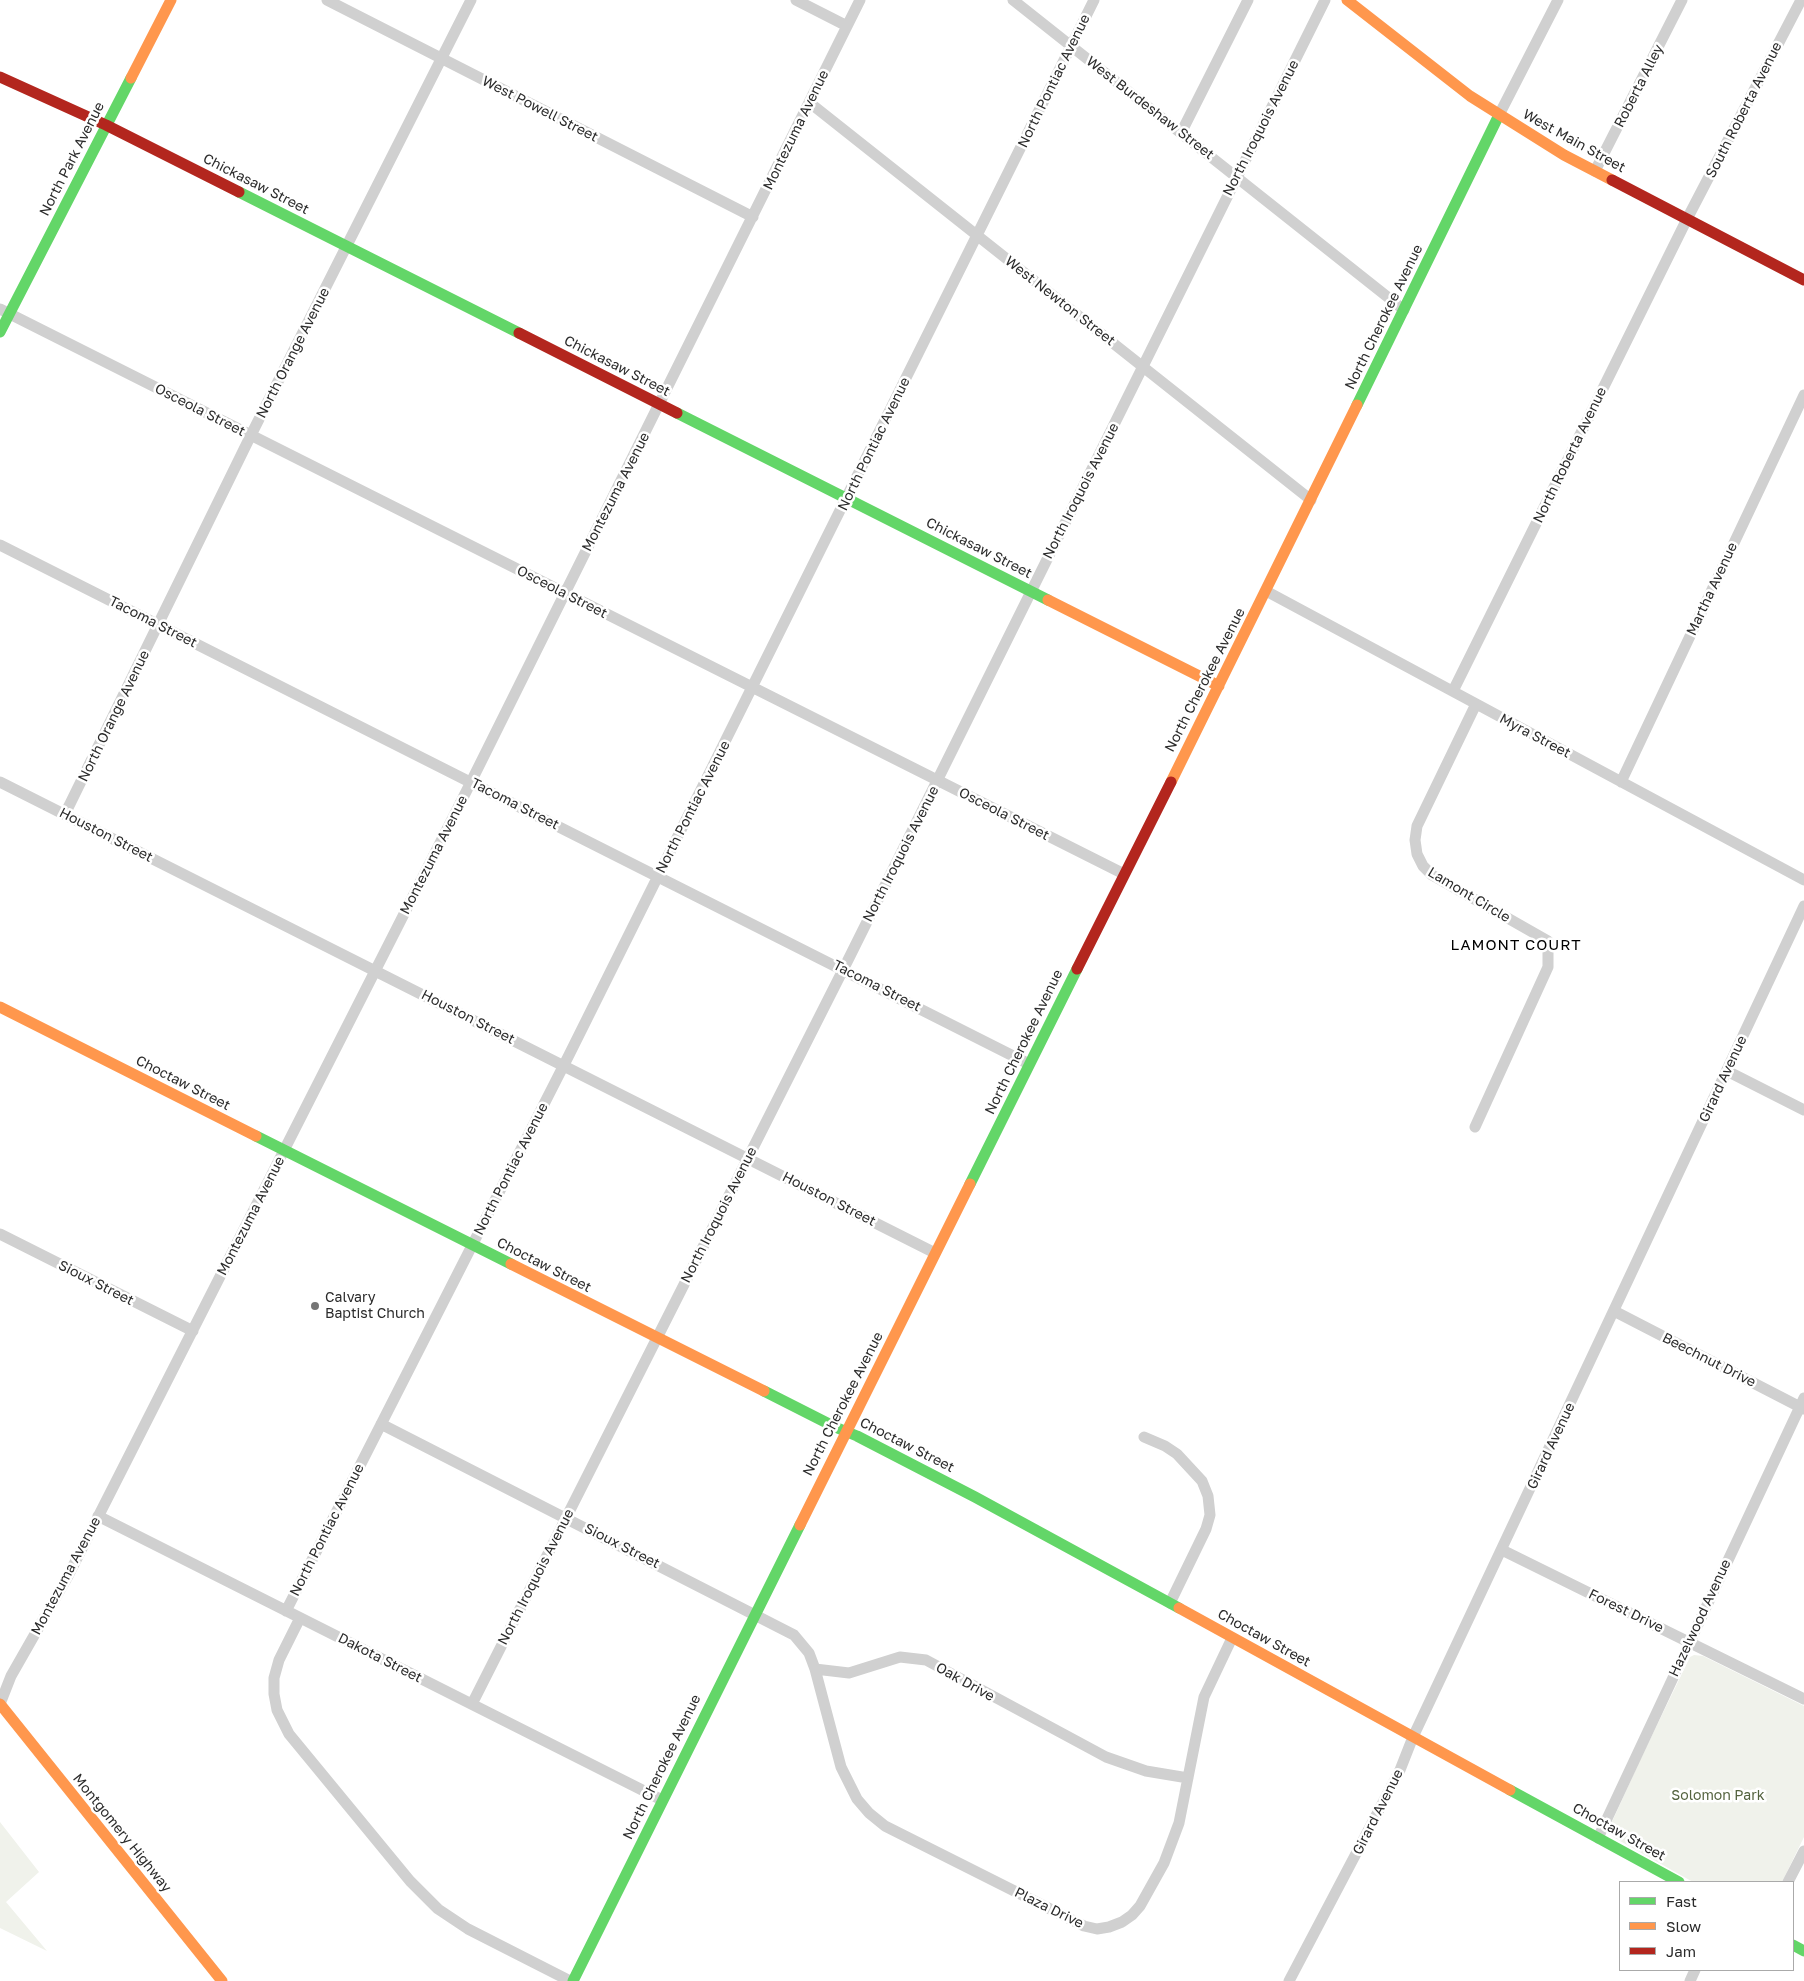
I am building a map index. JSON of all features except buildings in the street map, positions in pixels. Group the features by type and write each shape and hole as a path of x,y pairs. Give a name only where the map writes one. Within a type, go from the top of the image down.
{"street":[{"name":"North Park Avenue","path":"0,332 5,311 106,125 170,0"},
{"name":"West Powell Street","path":"327,0 753,217"},
{"name":"North Orange Avenue","path":"65,814 251,435 472,0"},
{"path":"796,0 847,26"},
{"name":"Montezuma Avenue","path":"0,1704 11,1676 56,1597 98,1516 472,782 860,0"},
{"name":"West Burdeshaw Street","path":"1013,0 1404,310"},
{"name":"North Pontiac Avenue","path":"286,1610 564,1065 1094,0"},
{"path":"1181,133 1248,0"},
{"name":"North Iroquois Avenue","path":"472,1704 844,969 1325,0"},
{"name":"West Main Street","path":"1347,0 1470,96 1543,143 1804,280"},
{"path":"1499,115 1558,0"},
{"name":"Roberta Alley","path":"1595,171 1682,0"},
{"name":"South Roberta Avenue","path":"1687,220 1801,0"},
{"name":"Chickasaw Street","path":"0,77 106,125 1219,686"},
{"name":"West Newton Street","path":"810,103 1311,500"},
{"name":"North Cherokee Avenue","path":"571,1981 1219,686 1499,115"},
{"name":"North Roberta Avenue","path":"1453,691 1687,220"},
{"name":"Osceola Street","path":"5,311 1124,874"},
{"name":"Martha Avenue","path":"1621,782 1804,395"},
{"name":"Tacoma Street","path":"0,544 1029,1064"},
{"name":"Myra Street","path":"1266,591 1804,880"},
{"name":"Lamont Circle","path":"1475,1127 1548,967 1548,941 1432,875 1422,866 1417,854 1414,840 1417,826 1476,704"},
{"name":"Houston Street","path":"0,782 935,1253"},
{"name":"Girard Avenue","path":"1289,1981 1400,1770 1413,1737 1804,906"},
{"name":"Choctaw Street","path":"0,1008 846,1431 974,1497 1677,1881"},
{"path":"1727,1070 1804,1110"},
{"name":"Sioux Street","path":"0,1234 193,1331"},
{"name":"Beechnut Drive","path":"1614,1311 1803,1404"},
{"name":"Hazelwood Avenue","path":"1598,1838 1803,1404"},
{"name":"Sioux Street","path":"381,1424 755,1614"},
{"path":"1144,1437 1178,1454 1202,1481 1208,1496 1210,1515 1206,1529 1170,1603"},
{"name":"Dakota Street","path":"98,1516 662,1800"},
{"name":"Forest Drive","path":"1502,1550 1804,1699"},
{"path":"755,1614 794,1634 809,1653 815,1669"},
{"name":"North Pontiac Avenue","path":"300,1618 279,1660 274,1678 277,1710 289,1734 410,1881 438,1909 468,1929 571,1981"},
{"name":"Plaza Drive","path":"815,1669 841,1768 857,1799 869,1813 885,1826 1084,1926 1097,1929 1122,1922 1132,1915 1140,1906 1164,1863 1179,1823 1204,1697 1232,1638"},
{"name":"Oak Drive","path":"815,1669 849,1672 900,1657 926,1660 1106,1757 1146,1771 1188,1778"},
{"name":"Montgomery Highway","path":"0,1704 222,1981"},
{"path":"1789,1881 1804,1851"}],"green space":[{"name":"Solomon Park","path":"1694,1655 1703,1656 1804,1706 1804,1837 1782,1881 1691,1881 1613,1837 1610,1833 1611,1824 1690,1657"},
{"path":"0,1822 39,1872 6,1902 47,1951 0,1928"}],"traffic: fast":[{"path":"0,332 131,78"},
{"path":"1357,405 1499,115"},
{"path":"239,192 519,333"},
{"path":"677,413 1048,600"},
{"path":"970,1184 1077,969"},
{"path":"256,1136 511,1264"},
{"path":"764,1391 857,1436 975,1497 1179,1608"},
{"path":"573,1981 800,1525"},
{"path":"1510,1790 1677,1881"},
{"path":"1794,1946 1804,1951"}],"traffic: slow":[{"path":"131,78 171,0"},
{"path":"1347,0 1470,96 1564,155 1612,180"},
{"path":"1171,782 1357,405"},
{"path":"1048,600 1219,686"},
{"path":"0,1007 256,1136"},
{"path":"800,1525 970,1184"},
{"path":"511,1264 764,1391"},
{"path":"1179,1608 1510,1790"},
{"path":"0,1704 222,1981"}],"traffic: jam":[{"path":"0,77 106,125 239,192"},
{"path":"1612,180 1804,280"},
{"path":"519,333 677,413"},
{"path":"1077,969 1171,782"}],"place":[{"name":"Calvary Baptist Church","path":"315,1306"}],"district":[{"name":"LAMONT COURT","path":"1516,945"}]}
